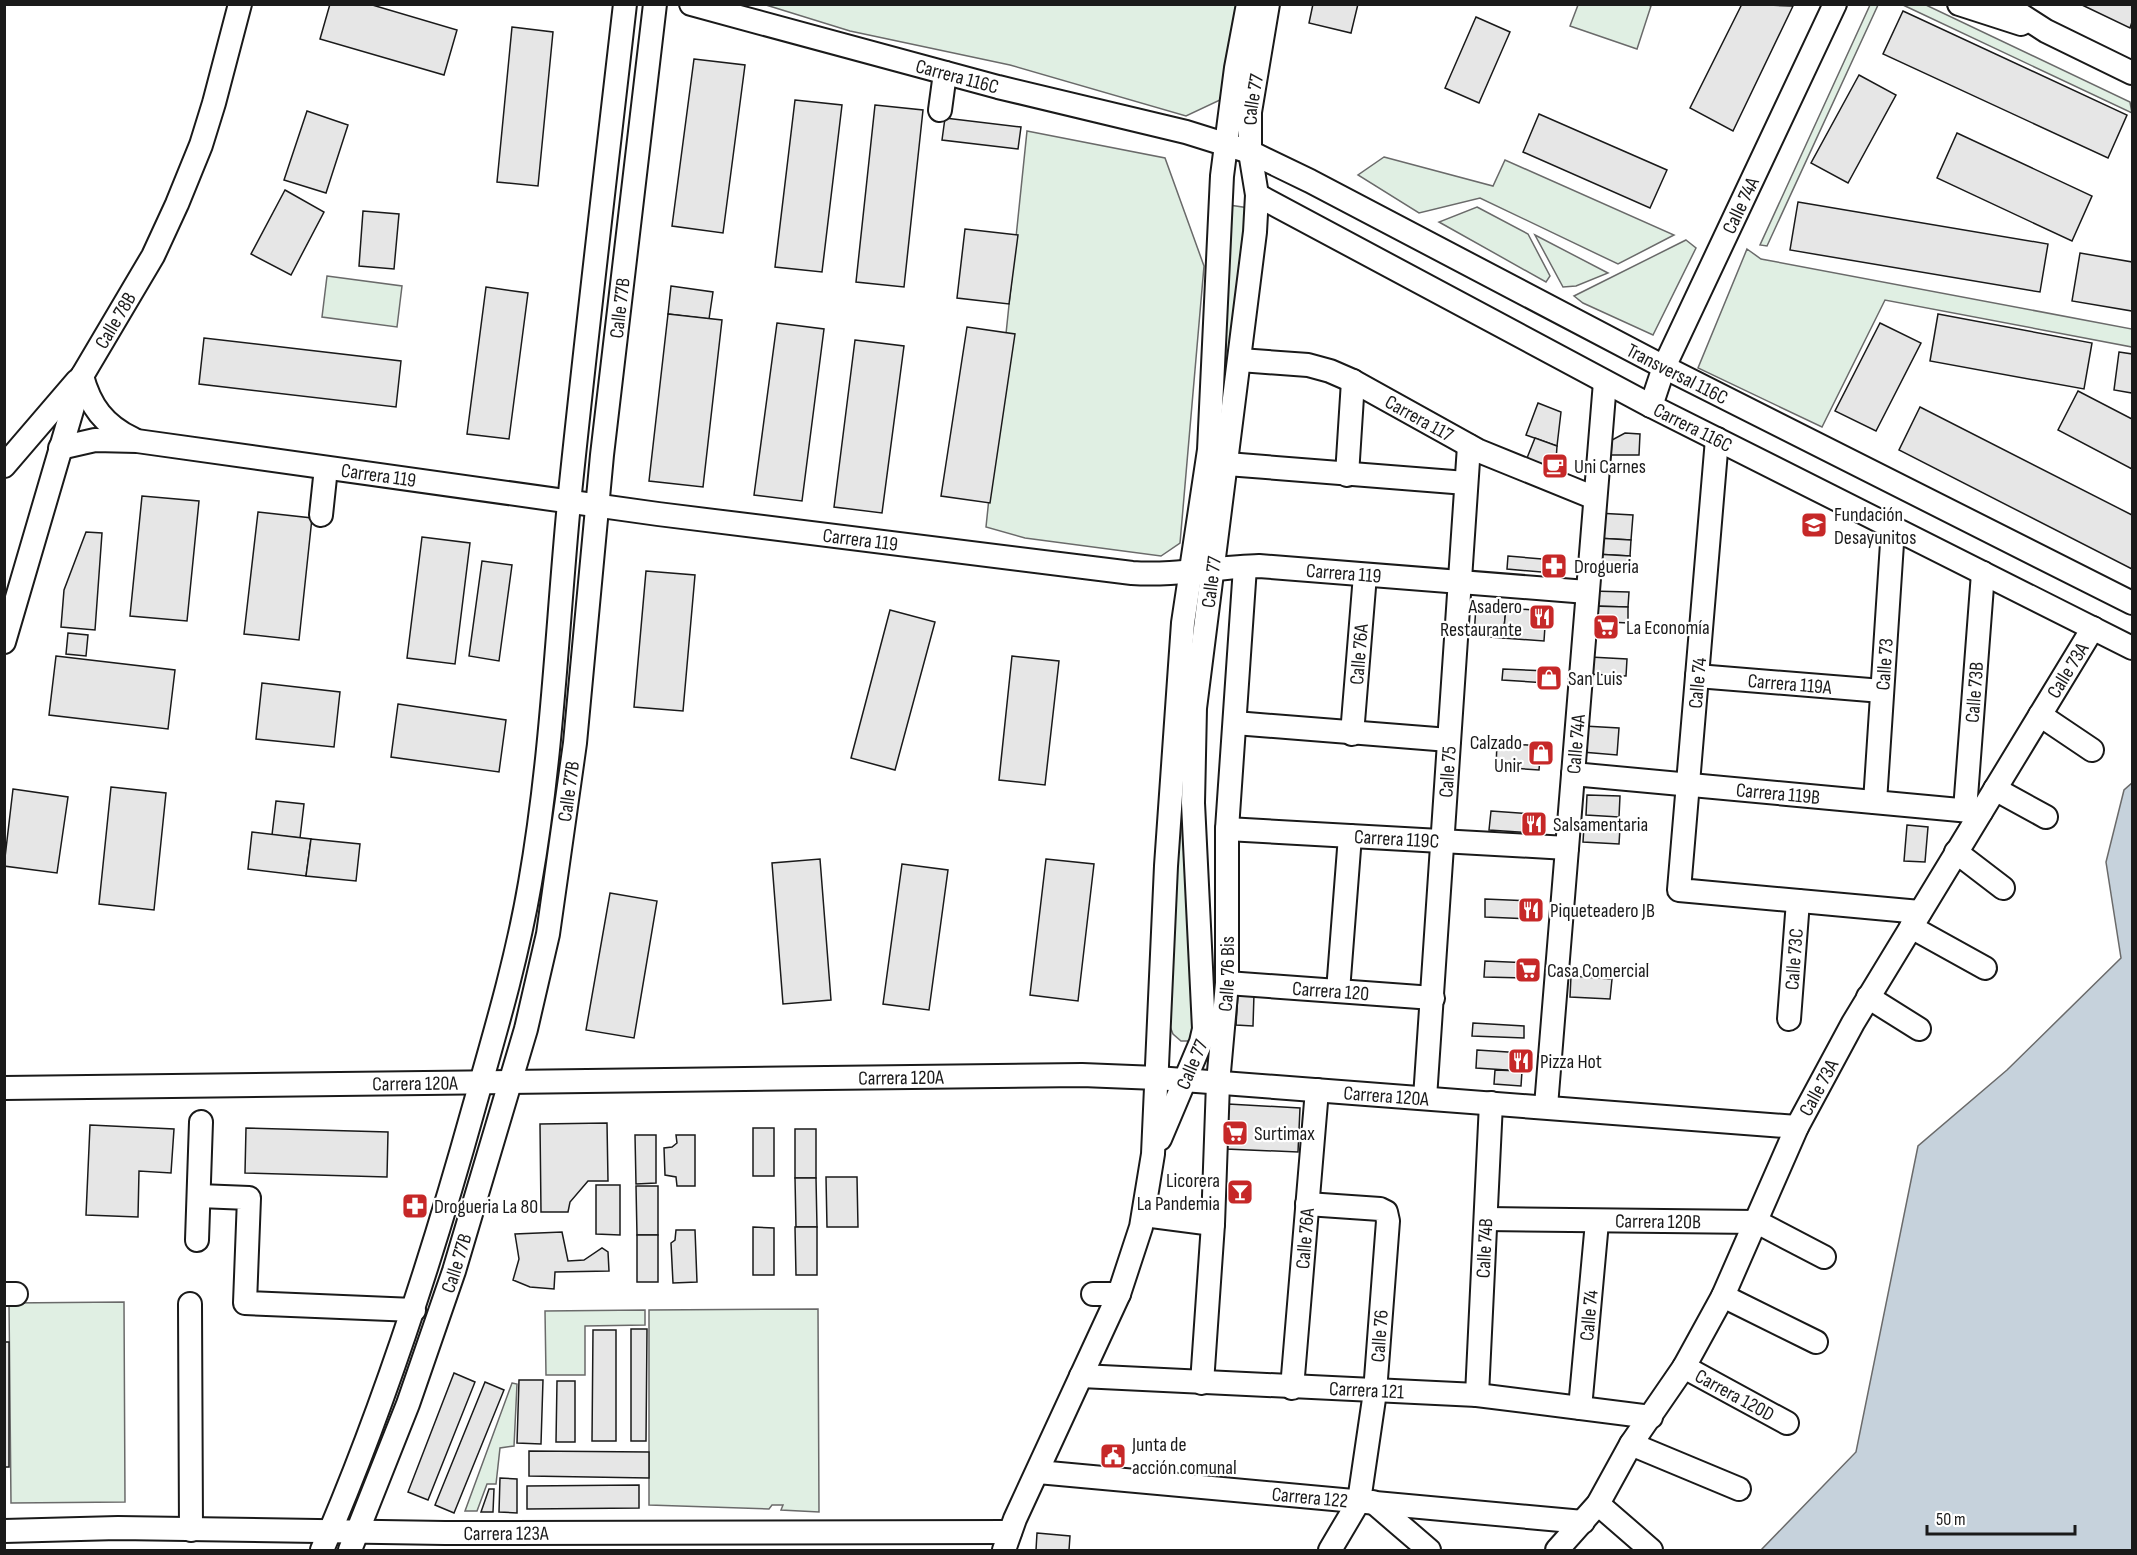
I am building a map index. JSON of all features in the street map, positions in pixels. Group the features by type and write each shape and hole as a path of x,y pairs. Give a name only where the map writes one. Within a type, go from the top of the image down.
{"street":[{"name":"Calle 78B","path":"4,642 82,376 153,256 177,204 201,145 240,4"},
{"name":"Calle 77B","path":"326,1541 368,1438 414,1310 481,1081 515,952 530,882 554,697 569,502 626,4"},
{"name":"Calle 77B","path":"353,1541 431,1341 526,1029 550,923 575,743 597,506 655,4"},
{"name":"Carrera 116C","path":"691,4 945,73 1186,132 1225,145"},
{"name":"Calle 77","path":"1007,1541 1119,1294 1130,1267 1144,1215 1153,1154 1166,866 1183,623 1209,450 1218,220 1225,145 1248,4"},
{"name":"Calle 77","path":"1153,1154 1201,1042 1204,1029 1194,803 1195,708 1240,360 1257,195 1250,152 1252,98 1268,4"},
{"name":"Calle 74A","path":"1651,406 1664,367 1835,4"},
{"path":"1959,4 2046,31"},
{"path":"2004,4 2046,31 2133,73"},
{"path":"940,110 945,73"},
{"name":"Transversal 116C","path":"1225,145 1250,152 1320,186 1664,367 2133,603"},
{"name":"Carrera 116C","path":"1257,195 1651,406 2133,648"},
{"name":"Carrera 117","path":"1240,360 1308,365 1353,381 1469,446 1595,498"},
{"name":"Carrera 119","path":"82,376 95,410 112,428 137,441"},
{"path":"4,466 82,376"},
{"path":"1347,475 1353,381"},
{"name":"Calle 74A","path":"1546,1107 1605,382"},
{"name":"Calle 74","path":"1717,439 1679,890 1798,901"},
{"name":"Carrera 119","path":"60,448 86,441 137,441 597,506 1132,573 1245,567 1587,592"},
{"name":"Calle 75","path":"1425,1098 1469,446"},
{"path":"1227,464 1466,483"},
{"path":"321,515 326,468"},
{"name":"Calle 73","path":"1875,802 1893,528"},
{"name":"Calle 76 Bis","path":"1202,1383 1213,1224 1218,1083 1227,983 1228,806 1245,567"},
{"name":"Calle 73B","path":"1973,811 1983,573"},
{"name":"Calle 76A","path":"1352,734 1365,575"},
{"name":"Calle 73A","path":"1557,1551 1598,1504 1632,1444 1684,1367 1723,1296 1797,1127 1868,998 1956,852 1973,811 1995,789 2093,628"},
{"name":"Carrera 119A","path":"1697,676 1882,691"},
{"path":"2040,715 2092,750"},
{"path":"1235,723 1449,741"},
{"name":"Carrera 119B","path":"1573,774 1973,811"},
{"path":"1995,789 2046,817"},
{"path":"1194,803 1228,806"},
{"name":"Carrera 119C","path":"1227,829 1567,848"},
{"path":"1338,991 1350,836"},
{"path":"1956,852 2003,888"},
{"path":"1798,901 1916,919 1984,968"},
{"name":"Calle 73C","path":"1789,1019 1798,901"},
{"path":"1202,948 1228,951"},
{"name":"Carrera 120","path":"1227,983 1433,998"},
{"path":"1868,998 1919,1029"},
{"name":"Carrera 120A","path":"4,1088 987,1075 1157,1078 1797,1127"},
{"name":"Calle 76A","path":"1292,1388 1317,1090"},
{"name":"Calle 74B","path":"1478,1395 1491,1103"},
{"path":"197,1240 201,1122"},
{"path":"199,1196 249,1198 245,1303 414,1310"},
{"name":"Calle 76","path":"1307,1204 1380,1209 1386,1212 1388,1221 1366,1502 1338,1547"},
{"path":"1144,1215 1213,1224"},
{"name":"Carrera 120B","path":"1485,1219 1757,1222 1824,1257"},
{"name":"Calle 74","path":"1580,1408 1597,1222"},
{"path":"1093,1294 1119,1294"},
{"path":"1723,1296 1816,1342"},
{"path":"190,1304 191,1530"},
{"name":"Carrera 120D","path":"1684,1367 1787,1423"},
{"name":"Carrera 121","path":"1081,1376 1375,1392 1478,1395 1651,1417"},
{"path":"1632,1444 1739,1489"},
{"name":"Carrera 122","path":"1038,1472 1582,1522"},
{"path":"1366,1502 1429,1551"},
{"path":"1598,1504 1651,1551"},
{"name":"Carrera 123A","path":"4,1531 191,1530 326,1541 1007,1541"}],"green space":[{"path":"1646,4 1651,6 1637,49 1570,26 1578,5"},
{"path":"766,5 1241,5 1220,100 1186,116 1010,65 850,31"},
{"path":"1870,5 1878,5 1767,246 1760,245"},
{"path":"1903,5 1926,5 2130,102 2132,113"},
{"path":"1027,131 1165,158 1204,266 1180,543 1161,556 1025,538 986,527"},
{"path":"1384,157 1493,186 1505,160 1674,235 1618,264 1480,198 1419,213 1358,175"},
{"path":"1229,205 1249,208 1217,446 1225,380"},
{"path":"1477,207 1528,234 1550,276 1546,282 1439,222"},
{"path":"1535,235 1608,273 1576,286 1563,287"},
{"path":"1686,240 1696,248 1653,335 1583,303 1574,296"},
{"path":"1747,249 1761,259 2132,329 2132,347 1885,300 1822,427 1698,368"},
{"path":"327,276 402,286 397,327 322,317"},
{"path":"1184,760 1199,1002 1190,1041 1181,1041 1173,1034 1169,1024 1170,968"},
{"path":"124,1302 125,1502 11,1503 9,1303"},
{"path":"818,1309 819,1512 781,1510 783,1505 772,1505 769,1509 649,1505 649,1310"},
{"path":"645,1310 645,1325 585,1326 585,1375 546,1375 545,1311"},
{"path":"512,1383 517,1384 514,1446 500,1448 496,1484 487,1484 477,1511 465,1511"}],"shaded area":[{"path":"2132,783 2132,1550 1761,1550 1856,1452 1918,1146 2007,1070 2121,958 2106,862 2124,790"}],"building":[{"path":"330,4 369,4 457,30 444,75 320,39"},
{"path":"1313,4 1358,4 1351,33 1309,23"},
{"path":"1742,4 1793,6 1733,131 1690,108"},
{"path":"2080,4 2132,4 2130,28"},
{"path":"1903,11 2127,115 2108,158 1883,54"},
{"path":"1476,17 1510,32 1479,103 1445,88"},
{"path":"512,27 553,32 538,186 497,182"},
{"path":"694,59 745,65 723,233 672,226"},
{"path":"1859,75 1896,95 1848,183 1811,163"},
{"path":"795,100 842,105 822,272 775,267"},
{"path":"875,105 923,110 904,287 856,282"},
{"path":"307,111 348,125 326,193 284,180"},
{"path":"1539,114 1667,170 1650,208 1523,152"},
{"path":"945,118 1021,127 1018,149 942,140"},
{"path":"1957,133 2092,196 2072,241 1937,178"},
{"path":"285,190 324,212 291,275 251,254"},
{"path":"1798,202 2048,244 2040,292 1790,250"},
{"path":"363,211 399,214 394,269 359,266"},
{"path":"965,229 1018,235 1009,304 957,298"},
{"path":"2080,253 2132,262 2132,311 2072,301"},
{"path":"671,286 713,292 709,319 668,314"},
{"path":"486,287 528,293 509,439 467,434"},
{"path":"668,314 722,320 703,487 649,481"},
{"path":"1938,314 2092,343 2084,389 1930,361"},
{"path":"777,323 824,329 802,501 754,495"},
{"path":"1880,323 1921,343 1876,431 1835,411"},
{"path":"967,327 1015,334 990,503 941,496"},
{"path":"204,338 401,361 396,407 199,384"},
{"path":"855,340 904,346 882,513 834,507"},
{"path":"2119,352 2132,354 2132,393 2114,390"},
{"path":"2078,391 2132,419 2132,469 2058,430"},
{"path":"1538,403 1561,412 1557,446 1526,435"},
{"path":"1920,407 2132,515 2132,569 1899,450"},
{"path":"1625,433 1640,434 1639,455 1611,455 1612,440"},
{"path":"1535,438 1557,446 1555,476 1525,463"},
{"path":"142,496 199,501 187,621 130,616"},
{"path":"258,512 312,518 299,640 244,634"},
{"path":"1597,513 1633,515 1631,540 1596,538"},
{"path":"86,532 102,533 95,630 61,627 64,590"},
{"path":"422,537 470,543 455,664 407,658"},
{"path":"1596,538 1631,540 1630,556 1595,554"},
{"path":"1595,554 1630,556 1630,573 1594,571"},
{"path":"1508,556 1554,560 1553,573 1507,569"},
{"path":"482,561 512,565 499,661 469,656"},
{"path":"646,571 695,575 683,711 634,707"},
{"path":"1591,591 1629,592 1628,607 1591,606"},
{"path":"1476,606 1506,608 1503,638 1474,636"},
{"path":"1591,606 1628,607 1628,623 1590,621"},
{"path":"1506,608 1546,611 1544,641 1503,638"},
{"path":"890,610 935,622 895,770 851,758"},
{"path":"68,633 88,635 86,656 66,654"},
{"path":"56,656 175,670 168,729 49,715"},
{"path":"1012,656 1059,661 1045,785 999,780"},
{"path":"1590,657 1627,659 1626,676 1589,674"},
{"path":"1503,669 1548,671 1547,683 1502,680"},
{"path":"262,683 340,692 334,747 256,739"},
{"path":"398,704 506,720 499,772 391,757"},
{"path":"1584,726 1619,728 1617,755 1582,752"},
{"path":"1497,743 1541,746 1539,770 1496,767"},
{"path":"111,787 166,793 154,910 99,904"},
{"path":"13,789 68,797 57,873 4,866"},
{"path":"1587,795 1620,796 1619,817 1586,815"},
{"path":"276,801 304,804 300,838 272,835"},
{"path":"1491,811 1534,814 1533,833 1489,830"},
{"path":"1907,825 1928,827 1925,862 1904,861"},
{"path":"1584,826 1620,828 1619,844 1583,842"},
{"path":"252,832 311,839 306,876 248,869"},
{"path":"311,839 360,844 356,881 306,876"},
{"path":"820,859 831,1000 783,1004 772,863"},
{"path":"1046,859 1094,864 1078,1001 1030,995"},
{"path":"902,864 948,870 929,1010 883,1004"},
{"path":"610,893 657,901 634,1038 586,1030"},
{"path":"1485,899 1532,901 1532,919 1485,917"},
{"path":"1485,961 1529,963 1529,978 1484,977"},
{"path":"1571,976 1612,979 1610,999 1570,997"},
{"path":"1238,993 1254,994 1253,1026 1236,1025"},
{"path":"1473,1023 1524,1026 1524,1038 1472,1036"},
{"path":"1477,1050 1523,1053 1522,1071 1476,1068"},
{"path":"1495,1070 1522,1071 1521,1086 1494,1084"},
{"path":"1228,1104 1300,1108 1298,1152 1226,1149"},
{"path":"607,1123 608,1181 588,1181 570,1202 568,1212 541,1212 540,1124"},
{"path":"90,1125 174,1129 171,1173 139,1171 138,1217 86,1215"},
{"path":"246,1128 388,1132 387,1177 245,1173"},
{"path":"753,1128 774,1128 774,1176 753,1176"},
{"path":"795,1129 816,1129 816,1178 795,1178"},
{"path":"635,1135 656,1135 656,1183 636,1184"},
{"path":"676,1135 695,1135 695,1186 677,1186 676,1177 665,1175 664,1148 672,1147 677,1143"},
{"path":"826,1177 857,1177 858,1227 827,1227"},
{"path":"795,1178 816,1178 817,1227 796,1227"},
{"path":"596,1185 620,1185 620,1235 596,1234"},
{"path":"636,1186 658,1186 658,1235 637,1235"},
{"path":"753,1227 774,1228 774,1275 753,1275"},
{"path":"795,1227 817,1227 817,1275 796,1275"},
{"path":"676,1230 695,1230 697,1282 673,1283 671,1243 675,1240"},
{"path":"562,1232 568,1261 584,1260 602,1248 608,1252 609,1271 555,1272 554,1289 530,1287 513,1280 519,1259 515,1234"},
{"path":"637,1235 658,1235 658,1282 637,1282"},
{"path":"631,1329 647,1329 646,1441 631,1441"},
{"path":"593,1330 616,1330 616,1441 592,1441"},
{"path":"4,1342 9,1342 9,1467 4,1467"},
{"path":"454,1373 475,1382 428,1500 408,1492"},
{"path":"519,1380 543,1380 541,1444 517,1443"},
{"path":"557,1381 575,1381 575,1442 556,1442"},
{"path":"485,1382 504,1390 454,1513 435,1505"},
{"path":"529,1451 649,1452 649,1478 529,1476"},
{"path":"500,1478 517,1479 517,1513 499,1512"},
{"path":"639,1485 639,1508 527,1509 527,1486"},
{"path":"489,1489 494,1489 493,1512 481,1512"},
{"path":"1037,1533 1070,1536 1069,1550 1036,1550"}],"place":[{"name":"Uni Carnes","path":"1555,466"},
{"name":"Fundación Desayunitos","path":"1814,525"},
{"name":"Drogueria","path":"1554,566"},
{"name":"Asadero Restaurante","path":"1542,617"},
{"name":"La Economía","path":"1606,627"},
{"name":"San Luis","path":"1549,678"},
{"name":"Calzado Unir","path":"1541,753"},
{"name":"Salsamentaria","path":"1534,824"},
{"name":"Piqueteadero JB","path":"1531,910"},
{"name":"Casa Comercial","path":"1528,970"},
{"name":"Pizza Hot","path":"1521,1061"},
{"name":"Surtimax","path":"1235,1133"},
{"name":"Licorera La Pandemia","path":"1240,1192"},
{"name":"Drogueria La 80","path":"415,1206"},
{"name":"Junta de acción comunal","path":"1113,1456"}]}
